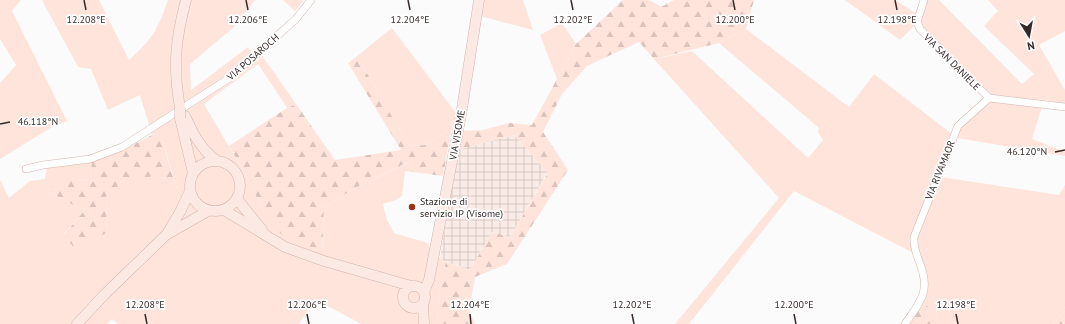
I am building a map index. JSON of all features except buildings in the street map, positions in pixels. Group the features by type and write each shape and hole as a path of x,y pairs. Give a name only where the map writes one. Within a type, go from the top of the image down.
{"street":[{"path":"186,0 175,52 176,80 183,110 193,173"},
{"name":"VIA POSAROCH","path":"26,169 102,156 122,147 183,110 228,79 295,20 311,0"},
{"name":"VIA VISOME","path":"424,292 431,269 461,115 479,0"},
{"name":"VIA SAN DANIELE","path":"924,0 917,22 920,29 989,98"},
{"path":"989,98 1065,107"},
{"name":"VIA RIVAMAOR","path":"905,324 920,302 925,289 924,275 913,244 916,231 958,126 989,98"},
{"path":"183,110 201,146 208,155 217,161 232,167 238,174 240,191 237,199 224,210"},
{"path":"77,324 166,235 180,212 190,191 190,179 193,173 202,164 217,161"},
{"path":"190,191 196,203 208,211"},
{"path":"237,199 266,236"},
{"path":"166,235 208,211 224,210 266,236 301,253 420,288 424,292 423,324"},
{"path":"403,297 405,290 423,280 431,269"},
{"path":"384,278 403,297 405,303 412,308 423,324"},
{"path":"412,308 418,307 423,303"}],"shaded area":[{"path":"514,135 548,172 510,237 492,232 470,270 446,262 440,258 456,157 461,149"}],"green space":[{"path":"0,0 21,0 12,11 67,121 52,127 0,159 0,83 16,65 0,39"},
{"path":"42,0 99,0 129,60 149,40 161,19 168,0 255,0 233,28 190,64 191,90 248,47 256,58 261,54 296,104 287,108 258,64 204,104 252,186 263,213 322,254 324,208 353,189 409,162 405,171 402,196 396,200 383,204 387,220 394,233 428,243 431,252 446,262 439,291 437,324 361,324 315,299 299,324 118,324 112,319 107,324 0,324 0,180 9,198 30,181 45,179 48,161 92,160 90,181 70,178 50,192 84,211 63,235 107,233 106,197 108,192 138,174 156,175 171,182 177,189 161,134 152,135 140,95 108,110 91,69 78,67"},
{"path":"283,0 302,0 303,1 295,11"},
{"path":"483,0 523,0 533,30 480,16"},
{"path":"623,0 650,0 661,7 674,0 754,0 746,29 719,43 654,59 639,42 587,66 562,94 543,132 568,170 507,264 475,277 469,310 475,324 437,324 439,291 446,262 470,270 492,232 510,237 548,173 514,135 461,149 456,157 461,131 483,130 509,123 532,125 576,44"},
{"path":"845,0 895,0 917,14 923,0 939,0 1022,84 1034,74 984,26 998,11 988,0 1065,0 1065,31 1039,45 1065,90 1065,104 1044,100 1032,139 1065,152 1065,156 957,138 961,121 989,96 915,25 900,40"},
{"path":"562,23 576,44 557,79 540,35"},
{"path":"392,28 456,113 451,131 445,132 426,145 409,146 357,56"},
{"path":"746,29 849,107 874,74 957,138 941,177 1059,195 1065,185 1065,311 1053,324 935,324 937,312 920,302 923,296 917,255 794,191 689,324 675,324 779,198 654,59 692,51 808,158 823,140 818,132 819,128 719,43"},
{"path":"357,56 409,146 426,145 445,132 451,131 443,176 405,171 408,162 353,189 324,208 322,254 281,234 263,213 252,186 229,146 287,108 296,104 335,160 401,150 348,63"},
{"path":"161,134 178,191 171,182 154,176 144,178 138,174 127,182 121,182 112,193 108,192 106,197 107,233 73,246 63,236 84,211 50,192 54,179 70,178 90,181 92,160 120,151 152,135"},
{"path":"920,302 937,312 935,324 905,324"},
{"path":"1065,311 1065,324 1053,324"}],"place":[{"name":"Stazione di servizio IP (Visome)","path":"412,207"}]}
